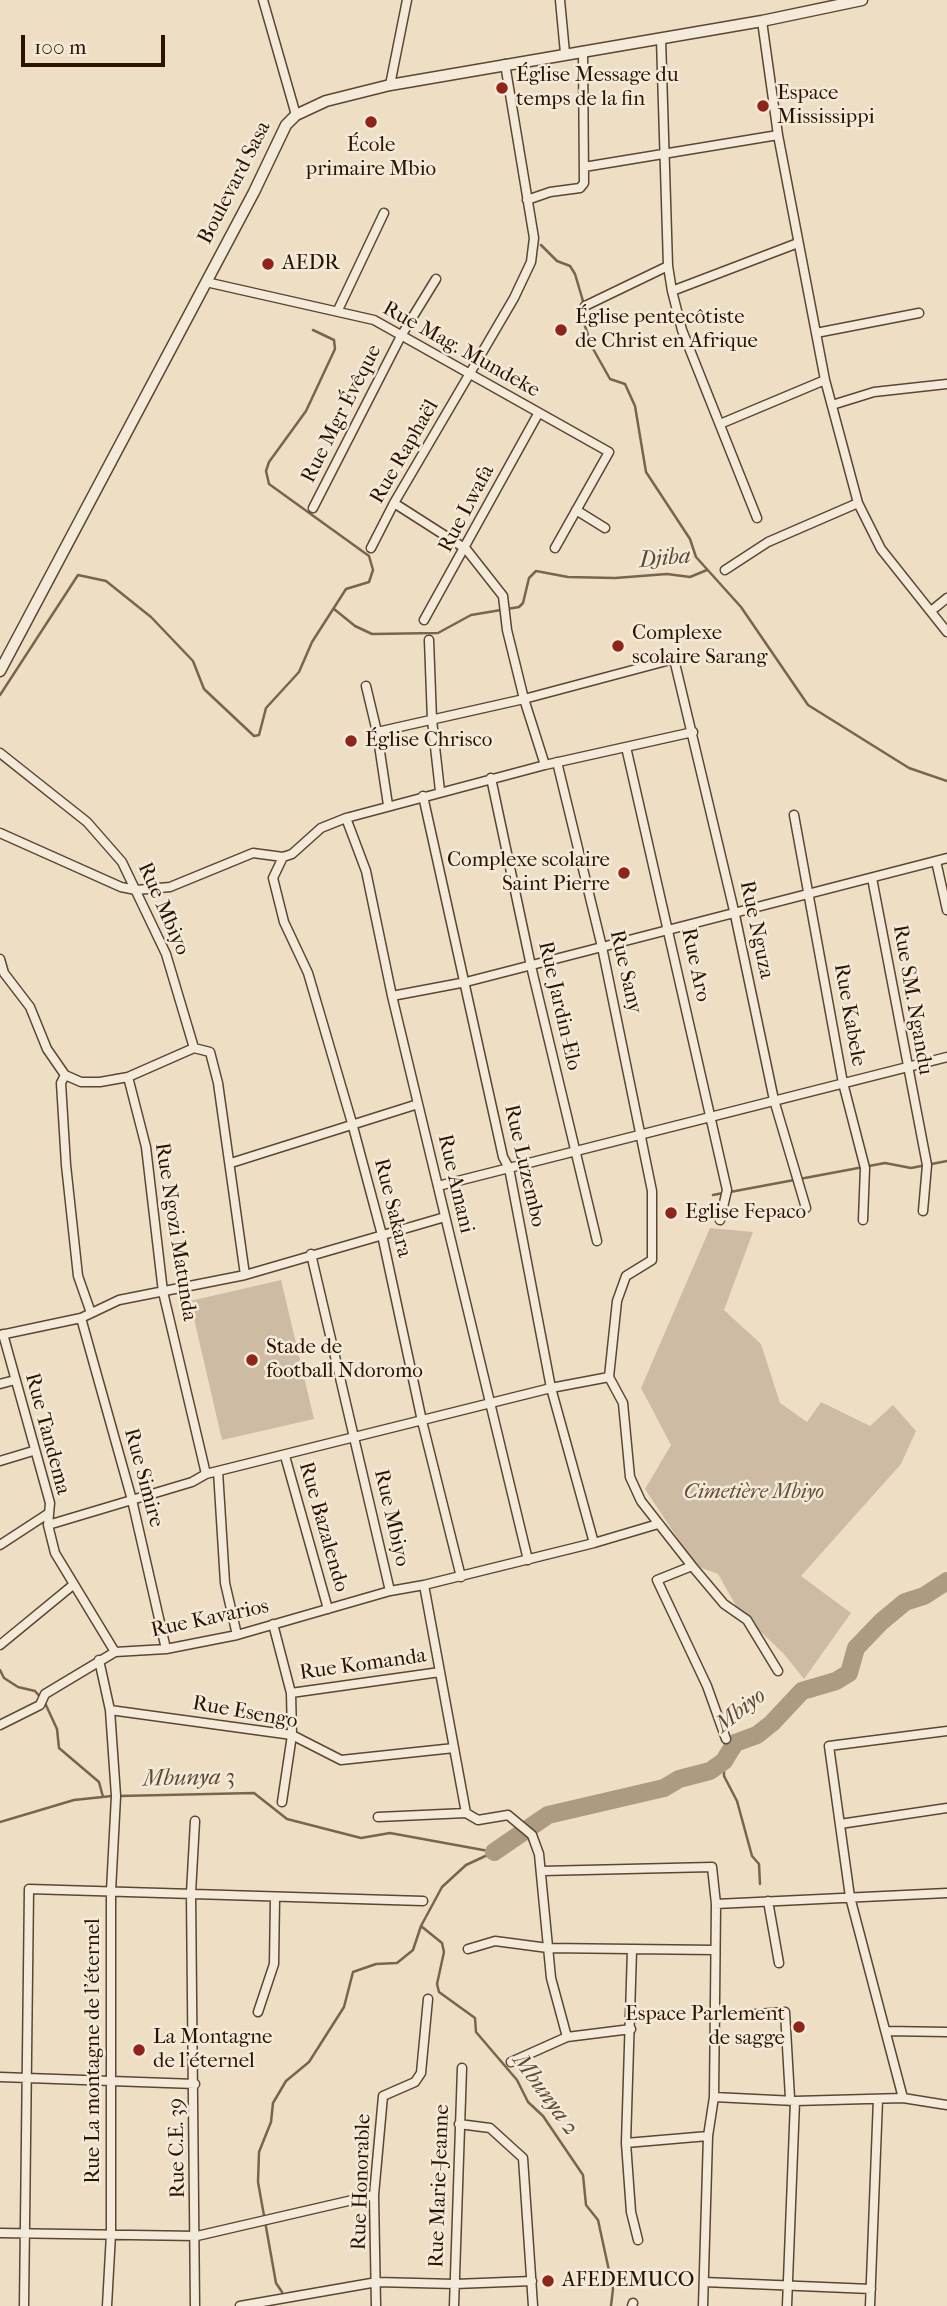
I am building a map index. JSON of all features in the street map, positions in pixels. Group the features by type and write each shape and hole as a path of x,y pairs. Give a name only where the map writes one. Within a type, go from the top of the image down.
{"street":[{"path":"263,0 296,115"},
{"path":"390,85 407,0"},
{"path":"560,0 565,53"},
{"name":"Boulevard Sasa","path":"0,671 286,125 296,115 326,101 390,85 762,21 807,5 862,0"},
{"path":"762,21 778,135 825,380 858,503 881,549 947,632"},
{"path":"662,39 668,266 672,291 682,330 757,518"},
{"path":"527,200 550,192 580,188 584,183 583,51"},
{"name":"Rue Raphaël","path":"371,548 394,503 471,374 531,261 534,238 505,64"},
{"path":"584,167 778,135"},
{"path":"338,310 384,212"},
{"path":"672,291 798,243"},
{"path":"585,306 668,266"},
{"name":"Rue Mgr Évêque","path":"313,508 401,337 436,279"},
{"name":"Rue Mag. Mundeke","path":"206,282 374,320 608,452 576,510"},
{"path":"816,332 919,313"},
{"path":"720,424 825,380"},
{"path":"832,405 874,392 947,384"},
{"name":"Rue Lwafa","path":"424,620 466,549 538,414"},
{"path":"394,503 466,549 503,596 524,699 545,765"},
{"path":"725,570 768,542 858,503"},
{"path":"555,548 576,510 605,528"},
{"path":"931,611 947,598"},
{"path":"429,640 432,720 440,791"},
{"name":"Rue Nguza","path":"524,699 674,659 735,915 774,1100 806,1208"},
{"path":"366,686 377,732 388,806"},
{"path":"377,732 524,699"},
{"path":"0,833 121,887 136,890 170,887 203,871 253,853 282,857 292,854 321,828 346,818 491,778 693,732"},
{"name":"Rue Aro","path":"626,747 670,931 708,1116 727,1189 720,1220"},
{"name":"Rue Mbiyo","path":"0,753 88,822 122,862 136,890 166,954 194,1048 209,1052 231,1163 245,1275"},
{"name":"Rue Sany","path":"557,762 602,947 652,1191 652,1260 639,1265 626,1276 617,1301 610,1377"},
{"name":"Rue Jardin-Elo","path":"491,778 531,966 597,1241"},
{"name":"Rue Luzembo","path":"423,796 503,1157 509,1168 551,1388 594,1543"},
{"name":"Rue Kabele","path":"794,815 843,1083 865,1168 863,1220"},
{"name":"Rue Amani","path":"346,818 366,871 392,996 528,1560"},
{"name":"Rue Sakara","path":"282,857 273,878 284,922 308,973 382,1234 422,1421 460,1577"},
{"path":"392,996 531,966 810,896 947,858"},
{"path":"936,861 947,910"},
{"name":"Rue SM. Ngandu","path":"872,878 906,1067 927,1165 923,1211"},
{"path":"0,959 2,974 30,1007 47,1049 65,1075 81,1082 128,1077 194,1048"},
{"path":"438,1186 642,1132 947,1057"},
{"path":"65,1075 61,1083 66,1165 78,1276 91,1313"},
{"name":"Rue Ngozi Matunda","path":"128,1077 146,1147 163,1292 206,1474"},
{"path":"231,1163 418,1104"},
{"path":"2,1335 80,1318 119,1300 245,1275 445,1217"},
{"name":"Rue Mbiyo","path":"311,1254 390,1591 424,1585 466,1812"},
{"name":"Rue Simire","path":"80,1318 132,1500 166,1649"},
{"name":"Rue Tandema","path":"2,1335 50,1503 48,1525 55,1553 115,1653"},
{"path":"48,1525 192,1482 206,1474 551,1388 610,1377 623,1403 630,1478 640,1502 724,1604 747,1620 778,1671"},
{"path":"0,1384 15,1380"},
{"path":"0,1461 33,1451"},
{"name":"Rue Bazalendo","path":"285,1455 328,1609"},
{"path":"218,1471 225,1583 237,1635"},
{"path":"0,1545 49,1513"},
{"path":"424,1585 594,1543 658,1524"},
{"path":"692,1566 657,1580 707,1686 726,1739"},
{"path":"0,1645 74,1585"},
{"name":"Rue Kavarios","path":"0,1725 40,1705 45,1694 115,1653 166,1649 237,1635 390,1591"},
{"path":"274,1624 290,1693 292,1735 282,1801"},
{"path":"99,1660 110,1710"},
{"name":"Rue Komanda","path":"290,1693 440,1672"},
{"name":"Rue Esengo","path":"110,1710 292,1735 341,1760 454,1748"},
{"name":"Rue La montagne de l'éternel","path":"107,2306 111,2234 111,1891 116,1796 110,1710"},
{"path":"903,2098 850,1897 829,1746 947,1731"},
{"path":"840,1824 947,1808"},
{"path":"378,1818 466,1812 478,1820 508,1815 533,1835 542,1871 551,1978 567,2037"},
{"name":"Rue C.E. 39","path":"195,1821 191,1892 197,2236 195,2306"},
{"path":"542,1871 712,1867 716,1904 714,2097 708,2136 703,2306"},
{"path":"24,2306 29,1889 423,1901"},
{"path":"716,1904 947,1893"},
{"path":"258,2012 274,1964 275,1898"},
{"path":"768,1901 779,1963"},
{"path":"468,1949 495,1941 548,1948 715,1950"},
{"path":"632,1950 626,2143 631,2212 638,2240"},
{"name":"Rue Honorable","path":"376,2306 374,2194 383,2096 415,2082 421,2073 428,1999"},
{"path":"715,2017 785,2012 792,2099 787,2306"},
{"path":"511,2062 567,2037 631,2029"},
{"path":"886,2031 947,2032"},
{"name":"Rue Marie-Jeanne","path":"454,2306 462,2068"},
{"path":"0,2077 195,2084"},
{"path":"714,2097 903,2098 947,2105"},
{"path":"870,2306 878,2099"},
{"path":"459,2124 490,2128 523,2158 533,2306"},
{"path":"626,2143 708,2136"},
{"path":"0,2233 197,2236 374,2194"},
{"path":"240,2306 294,2301 377,2281 455,2284 532,2281"},
{"path":"704,2282 871,2289"}],"green space":[{"name":"Cimetière Mbiyo","path":"710,1228 753,1232 724,1310 761,1344 780,1403 807,1422 821,1402 870,1426 893,1405 916,1431 901,1464 801,1576 851,1613 804,1679 784,1654 739,1611 718,1574 696,1566 645,1489 671,1445 641,1388"},
{"name":"Stade de football Ndoromo","path":"281,1280 314,1419 222,1440 190,1301"}],"waterway":[{"path":"541,245 557,261 570,266 575,274 583,301 580,311 592,347 610,379 625,384 635,406 646,472 690,539 696,557 741,607 808,705 909,768 947,781"},
{"path":"0,695 78,575 106,581 151,617 193,661 204,689 254,736 259,735 266,708 299,672 312,642 346,589 369,582 373,570 369,556 269,484 266,471 269,462 306,411 335,349 334,340 313,330"},
{"name":"Djiba","path":"334,609 355,626 372,634 438,633 471,615 519,607 523,603 529,578 536,571 568,577 615,578 667,574 690,577 707,570"},
{"path":"730,1192 885,1163 911,1168 947,1161"},
{"path":"713,1195 723,1193"},
{"name":"Mbiyo","path":"494,1852 548,1815 664,1788 679,1779 710,1771 724,1761 735,1743 757,1735 802,1691 836,1681 849,1673 856,1648 881,1622 905,1602 924,1596 947,1581"},
{"path":"0,1670 4,1678 18,1687 35,1691 41,1698"},
{"path":"45,1703 57,1729 59,1748 99,1782 103,1797"},
{"path":"724,1761 724,1776 737,1801 752,1856 759,1864 760,1884"},
{"name":"Mbunya 3","path":"119,1796 254,1793 287,1819 361,1838 390,1833 494,1852"},
{"name":"Mbunya 3","path":"0,1822 74,1800 112,1796"},
{"name":"Mbunya 2","path":"494,1852 466,1865 442,1887 421,1926 442,1943 444,1952 437,1984 439,1992 475,2018 476,2032 517,2080 528,2102 543,2116 583,2175 586,2205 598,2220 613,2289 611,2306"},
{"name":"Mbunya 2","path":"282,2292 276,2283 258,2182 259,2152 271,2122 273,2103 286,2081 309,2062 344,2007 353,1972 376,1964 397,1963 413,1950 421,1926"}],"place":[{"name":"Église Message du temps de la fin","path":"502,88"},
{"name":"Espace Mississippi","path":"763,106"},
{"name":"École primaire Mbio","path":"371,122"},
{"name":"AEDR","path":"268,264"},
{"name":"Église pentecôtiste de Christ en Afrique","path":"561,330"},
{"name":"Complexe scolaire Sarang","path":"618,646"},
{"name":"Église Chrisco","path":"351,741"},
{"name":"Complexe scolaire Saint Pierre","path":"624,873"},
{"name":"Eglise Fepaco","path":"671,1213"},
{"name":"Stade de football Ndoromo","path":"252,1360"},
{"name":"Espace Parlement de sagge","path":"799,2027"},
{"name":"La Montagne de l'éternel","path":"139,2050"},
{"name":"AFEDEMUCO","path":"548,2281"}]}
